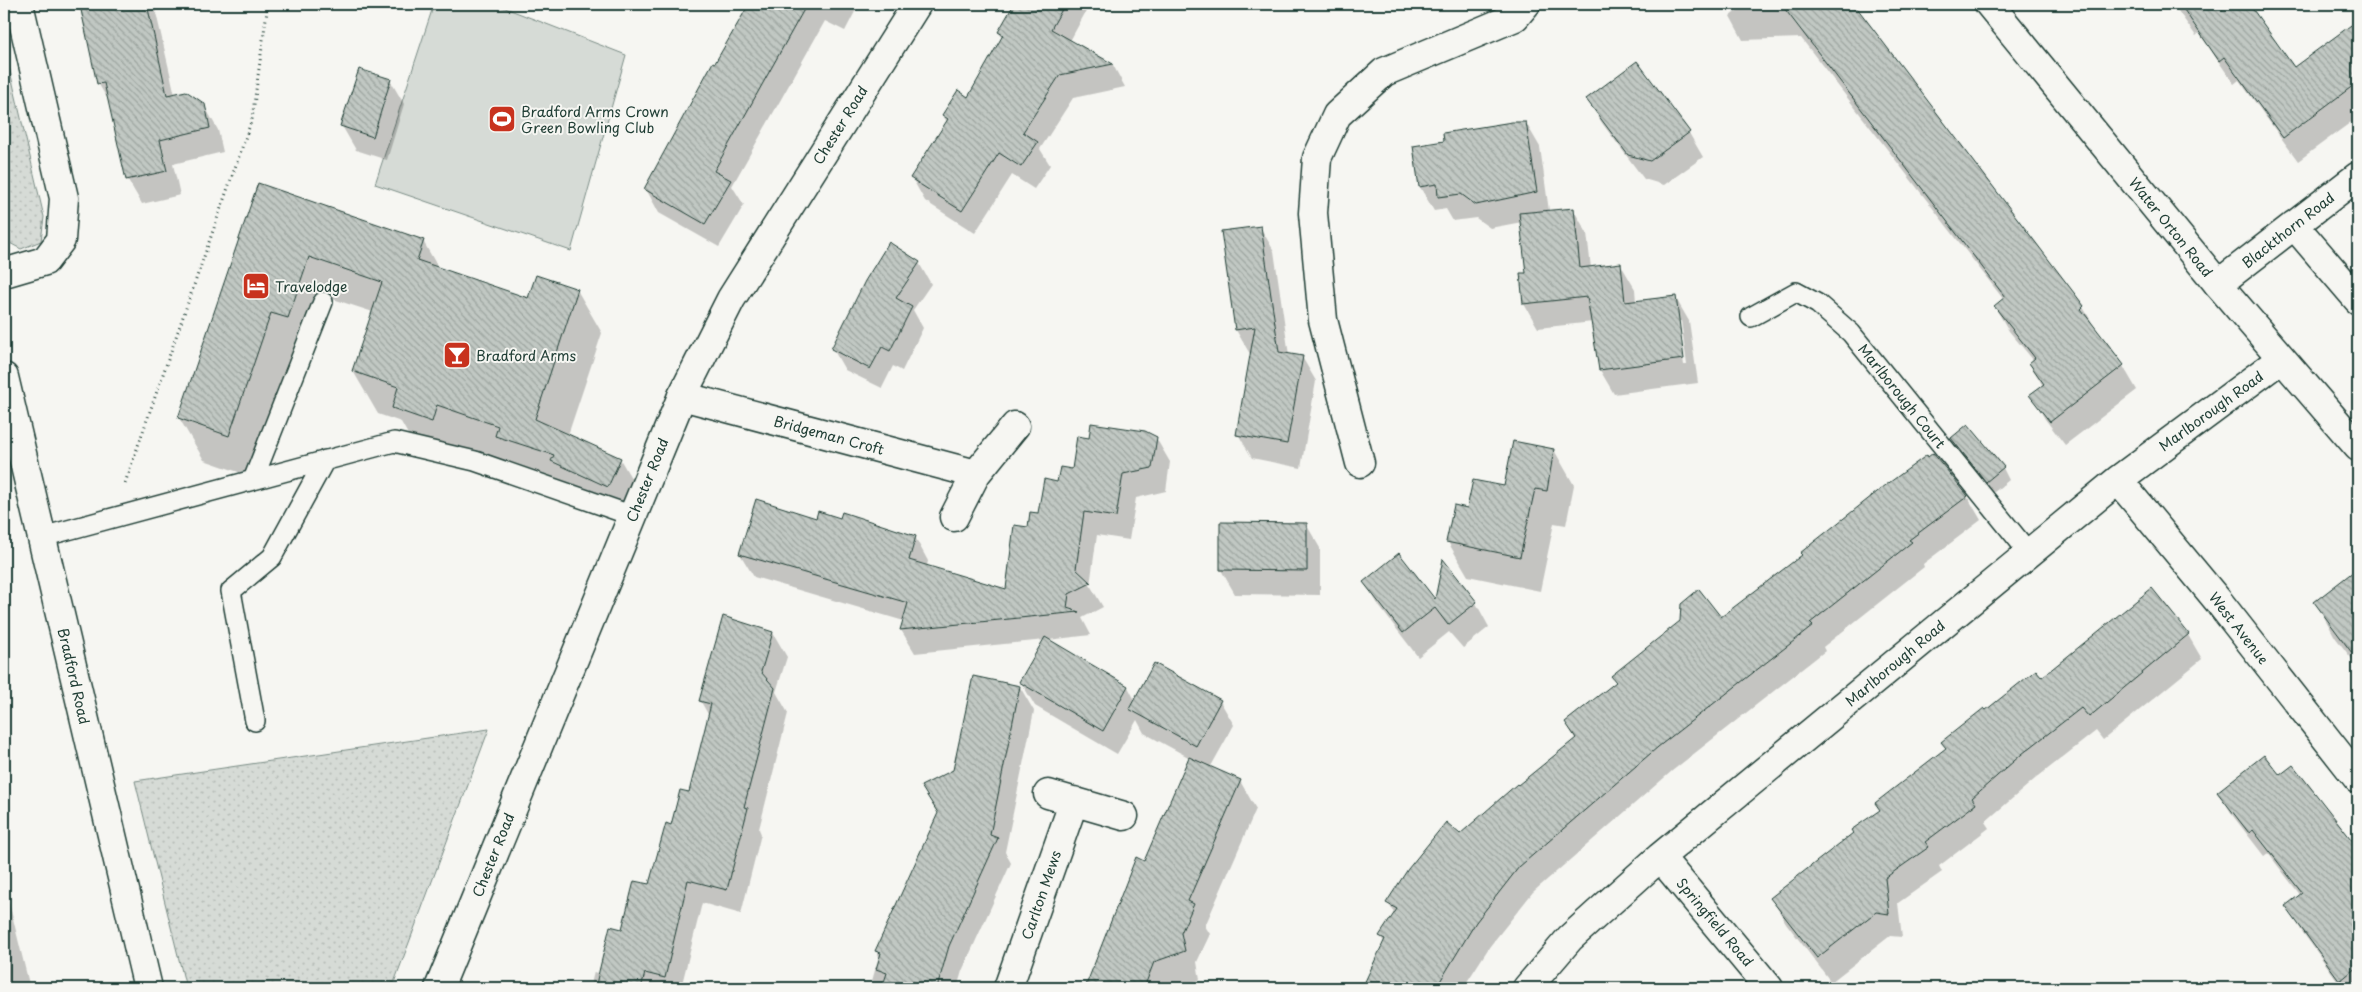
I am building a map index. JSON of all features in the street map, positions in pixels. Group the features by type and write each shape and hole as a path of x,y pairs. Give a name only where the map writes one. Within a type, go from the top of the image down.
{"street":[{"path":"4,272 45,261 61,240 64,198 19,4"},
{"name":"Chester Road","path":"439,988 682,396 730,299 917,4"},
{"path":"1360,463 1323,320 1313,213 1318,158 1337,116 1384,72 1515,17 1526,4"},
{"name":"Water Orton Road","path":"1989,4 2218,284 2358,447"},
{"name":"Blackthorn Road","path":"2218,284 2358,176"},
{"path":"2294,225 2358,300"},
{"name":"Marlborough Road","path":"1527,988 1570,938 1660,857 2118,480 2281,359"},
{"name":"Bradford Road","path":"4,377 143,985"},
{"name":"Bridgeman Croft","path":"682,396 976,474"},
{"path":"954,517 976,474 1015,426"},
{"name":"West Avenue","path":"2118,480 2219,602 2358,779"},
{"path":"1048,794 1124,816"},
{"name":"Carlton Mews","path":"1008,988 1074,801"},
{"name":"Springfield Road","path":"1660,857 1769,988"}],"lane":[{"name":"Marlborough Court","path":"1751,317 1796,292 1818,304 1851,333 2029,553"},
{"path":"252,480 323,302"},
{"path":"42,537 112,520 394,442 475,462 633,516"},
{"path":"255,721 231,591 272,557 325,460"}],"path":[{"path":"112,520 252,120 268,4"}],"shaded area":[{"name":"Bradford Arms Crown Green Bowling Club","path":"434,4 495,4 626,55 571,251 375,184"},
{"path":"4,45 44,217 41,241 21,249 4,240"},
{"path":"489,729 392,988 186,988 135,781"}],"building":[{"path":"86,4 147,4 167,95 186,91 205,104 210,128 160,140 167,171 126,180 104,83 97,84 81,10 87,9"},
{"path":"749,4 807,4 714,171 731,180 705,224 644,189 713,62 715,63"},
{"path":"1014,4 1065,4 1051,29 1113,64 1060,75 1023,132 1038,142 1021,167 999,153 962,211 910,178 948,119 942,115 958,90 968,97 1003,35 998,32"},
{"path":"1781,4 1854,4 2084,306 2081,309 2124,365 2050,422 2029,395 2044,384 2029,363 2035,358 1994,306 2005,297"},
{"path":"2180,4 2249,4 2294,67 2358,20 2358,82 2283,138 2224,57 2219,61"},
{"path":"1637,61 1690,132 1650,161 1628,155 1586,99"},
{"path":"359,69 391,79 373,137 340,126"},
{"path":"1512,122 1526,122 1537,192 1476,205 1461,194 1438,197 1437,184 1419,187 1413,146 1444,141 1443,133"},
{"path":"258,183 424,240 417,260 528,298 536,275 578,289 535,419 621,458 608,487 551,461 554,455 495,436 498,426 437,405 432,422 392,408 398,387 352,371 382,282 309,257 288,318 271,313 229,436 178,418"},
{"path":"1574,208 1580,268 1621,263 1625,302 1676,296 1684,359 1599,370 1587,297 1523,304 1520,273 1526,273 1519,213"},
{"path":"1261,226 1279,352 1303,356 1287,444 1236,435 1255,327 1235,330 1221,231"},
{"path":"889,242 920,262 896,298 912,307 890,351 882,347 870,369 831,349 865,281"},
{"path":"1091,423 1145,431 1157,437 1152,468 1123,474 1116,517 1084,512 1076,569 1091,583 1069,594 1067,608 1079,612 900,630 908,603 739,554 756,499 816,518 818,511 840,518 842,512 916,536 909,560 1006,589 1014,525 1028,527 1030,512 1038,513 1044,479 1057,482 1060,467 1072,469 1077,436 1089,438"},
{"path":"1968,424 2004,467 1986,482 1951,438"},
{"path":"1513,441 1554,449 1547,491 1535,489 1520,557 1446,542 1454,505 1467,508 1473,480 1504,486"},
{"path":"1933,453 1968,496 1909,540 1912,542 1810,623 1813,626 1658,747 1519,867 1476,922 1436,988 1362,988 1385,939 1379,936 1397,909 1386,903 1408,869 1446,822 1460,834 1517,784 1576,738 1565,722 1616,682 1611,676 1680,621 1681,604 1699,589 1721,617 1802,555 1800,553 1882,488 1927,455 1928,457"},
{"path":"1220,522 1307,523 1307,571 1220,570"},
{"path":"1399,553 1435,599 1443,559 1477,602 1448,625 1435,608 1403,633 1363,582"},
{"path":"2358,568 2358,661 2314,602"},
{"path":"2152,588 2189,634 2089,717 2081,708 2022,754 1972,798 1976,804 1925,842 1929,847 1885,878 1889,914 1876,912 1817,958 1770,898 1853,833 1851,830 1880,810 1875,803 1946,748 1941,742 1984,708 1986,710 2036,670 2042,677"},
{"path":"723,616 773,632 761,672 775,688 744,807 748,808 727,890 688,880 665,978 645,973 641,988 595,988 610,926 622,929 634,881 649,884 666,823 671,825 680,790 689,792 711,704 699,701"},
{"path":"1045,637 1128,686 1103,731 1019,682"},
{"path":"1154,663 1221,700 1196,746 1129,709"},
{"path":"973,676 1020,686 990,835 998,838 949,946 937,988 882,988 887,973 876,969 881,953 875,951 938,813 921,786 953,770"},
{"path":"2264,755 2280,775 2293,765 2358,848 2358,966 2340,981 2285,906 2302,893 2253,830 2249,833 2217,792"},
{"path":"1189,757 1241,780 1188,901 1194,904 1181,933 1185,951 1154,962 1144,988 1085,988 1136,857 1144,861"}],"place":[{"name":"Bradford Arms Crown Green Bowling Club","path":"502,119"},
{"name":"Travelodge","path":"256,286"},
{"name":"Bradford Arms","path":"457,355"}]}
